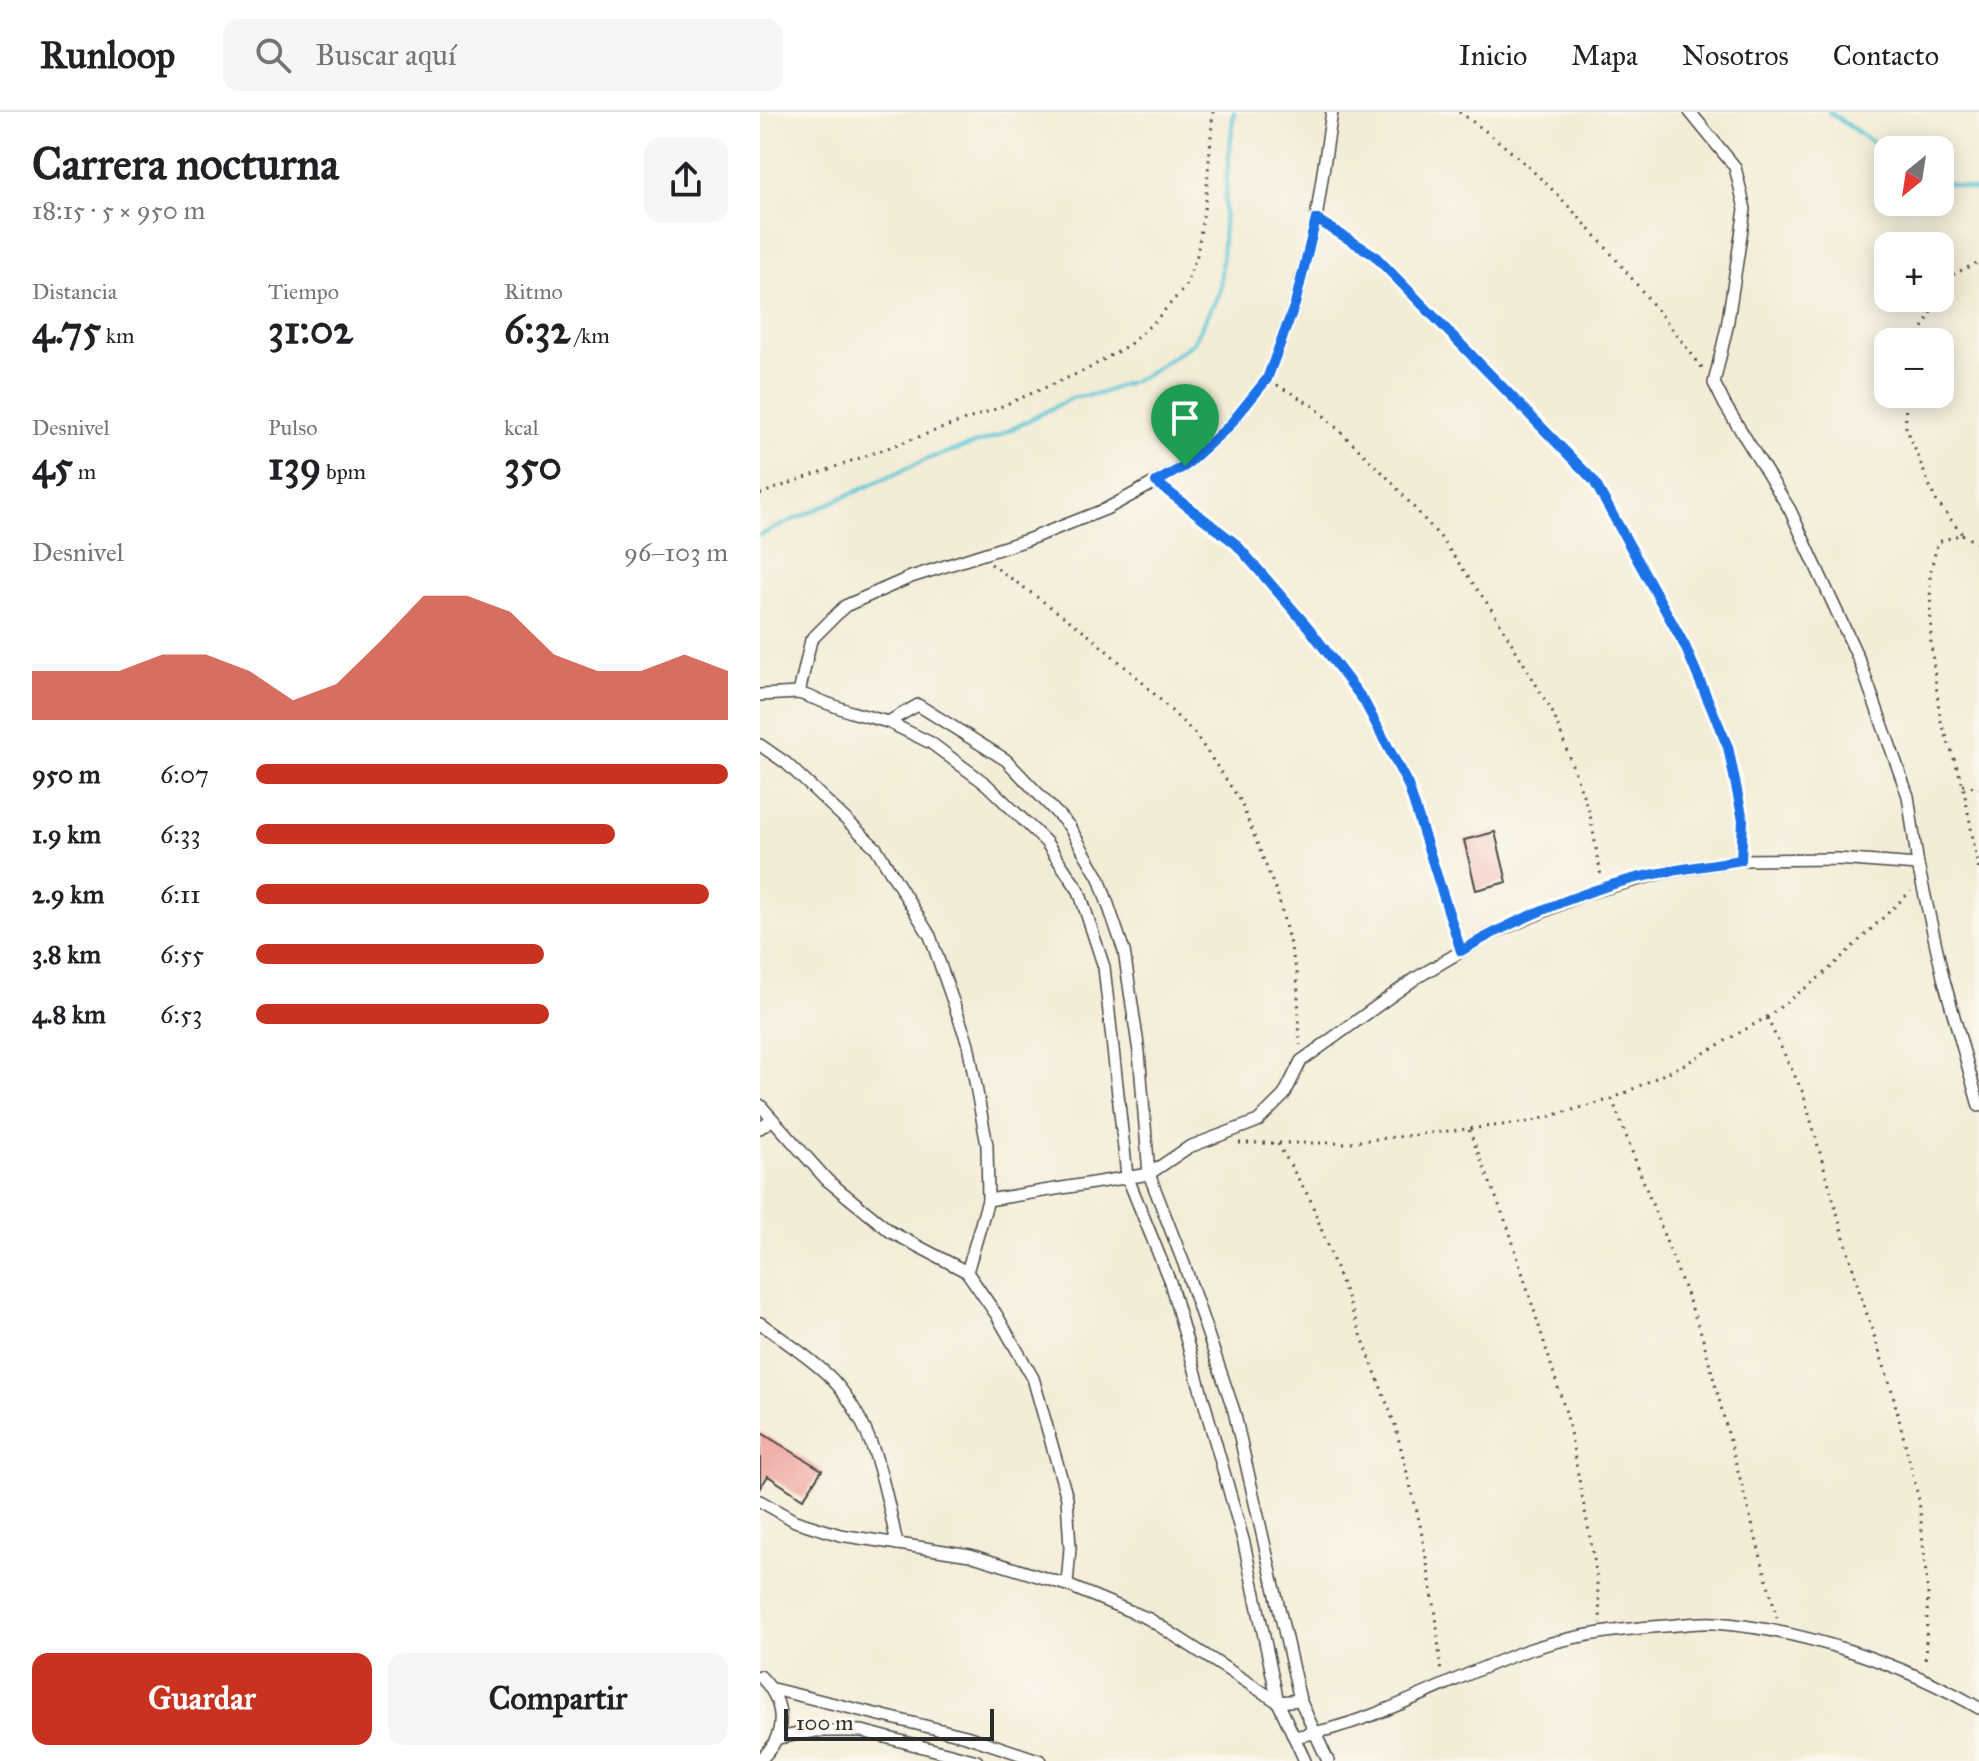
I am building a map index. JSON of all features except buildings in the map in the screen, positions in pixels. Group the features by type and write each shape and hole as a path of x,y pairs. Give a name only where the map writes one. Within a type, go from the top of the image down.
{"street":[{"path":"799,693 811,640 845,606 911,577 1027,540 1106,509 1185,466 1228,427 1267,379 1295,304 1316,219 1332,112"},
{"path":"1690,112 1735,167 1745,209 1727,327 1714,383 1790,510 1860,662 1908,796 1918,865 1943,977 1979,1106"},
{"path":"760,695 799,693 888,722 931,743 986,784 1046,842 1079,891 1104,967 1127,1176 1170,1282 1244,1543 1278,1702 1305,1761"},
{"path":"888,722 918,705 1006,760 1069,826 1099,878 1124,951 1139,1052 1149,1174 1184,1264 1234,1411 1300,1700 1328,1761"},
{"path":"760,745 786,763 876,848 930,936 968,1044 987,1145 988,1200 967,1272"},
{"path":"988,1200 1149,1174 1189,1147 1258,1121 1284,1095 1301,1061 1416,978 1487,936 1603,888 1666,872 1741,860 1837,859 1918,865"},
{"path":"760,1105 827,1180 891,1232 967,1272 1033,1378 1067,1498 1070,1548 1067,1585"},
{"path":"760,1128 772,1120"},
{"path":"760,1323 832,1380 865,1427 884,1481 897,1544"},
{"path":"760,1501 795,1521 825,1531 970,1555 1067,1585 1149,1619 1278,1702 1300,1700"},
{"path":"1294,1737 1414,1700 1528,1650 1602,1630 1712,1622 1835,1646 1924,1681 1979,1708"},
{"path":"760,1676 773,1689 780,1705 781,1721 778,1738 760,1760"},
{"path":"773,1689 966,1736 1041,1761"},
{"path":"778,1738 815,1731 862,1731 977,1761"}],"path":[{"path":"760,494 1019,399 1088,369 1130,344 1185,287 1197,255 1206,197 1213,112"},
{"path":"1459,112 1559,197 1618,260 1714,383"},
{"path":"1316,219 1374,255 1594,481 1685,646 1728,747 1743,820 1741,860"},
{"path":"1954,274 1979,262"},
{"path":"1267,379 1315,407 1385,475 1441,538 1494,613 1554,715 1590,814 1603,888"},
{"path":"1905,408 1906,427 1935,499 1962,534 1979,545"},
{"path":"1156,482 1236,544 1308,627 1364,701 1408,785 1461,951"},
{"path":"1962,534 1938,542 1930,573 1931,644 1940,718 1963,785 1979,871"},
{"path":"979,555 1084,631 1139,679 1195,734 1240,800 1278,896 1290,943 1297,973 1301,1061"},
{"path":"1963,785 1979,788"},
{"path":"1234,1143 1342,1143 1469,1129 1529,1122 1612,1099 1685,1064 1767,1017 1825,973 1922,880"},
{"path":"1767,1017 1803,1093 1859,1290 1891,1387 1919,1500 1928,1596 1924,1681"},
{"path":"1612,1099 1702,1335 1782,1634"},
{"path":"1469,1129 1509,1230 1567,1416 1595,1564 1602,1630"},
{"path":"1278,1144 1310,1199 1395,1425 1420,1524 1436,1615 1442,1686"}],"waterway":[{"path":"760,535 930,458 996,437 1074,397 1099,394 1145,376 1193,343 1220,291 1234,112"},
{"path":"1829,112 1874,143"},
{"path":"1954,185 1979,191"}],"route":[{"path":"1316,219 1374,255 1594,481 1685,646 1728,747 1743,820 1741,860 1631,879 1584,894 1487,936 1461,951 1408,785 1364,701 1308,627 1236,544 1156,482 1185,466 1228,427 1267,379 1295,304 1316,219"}]}
